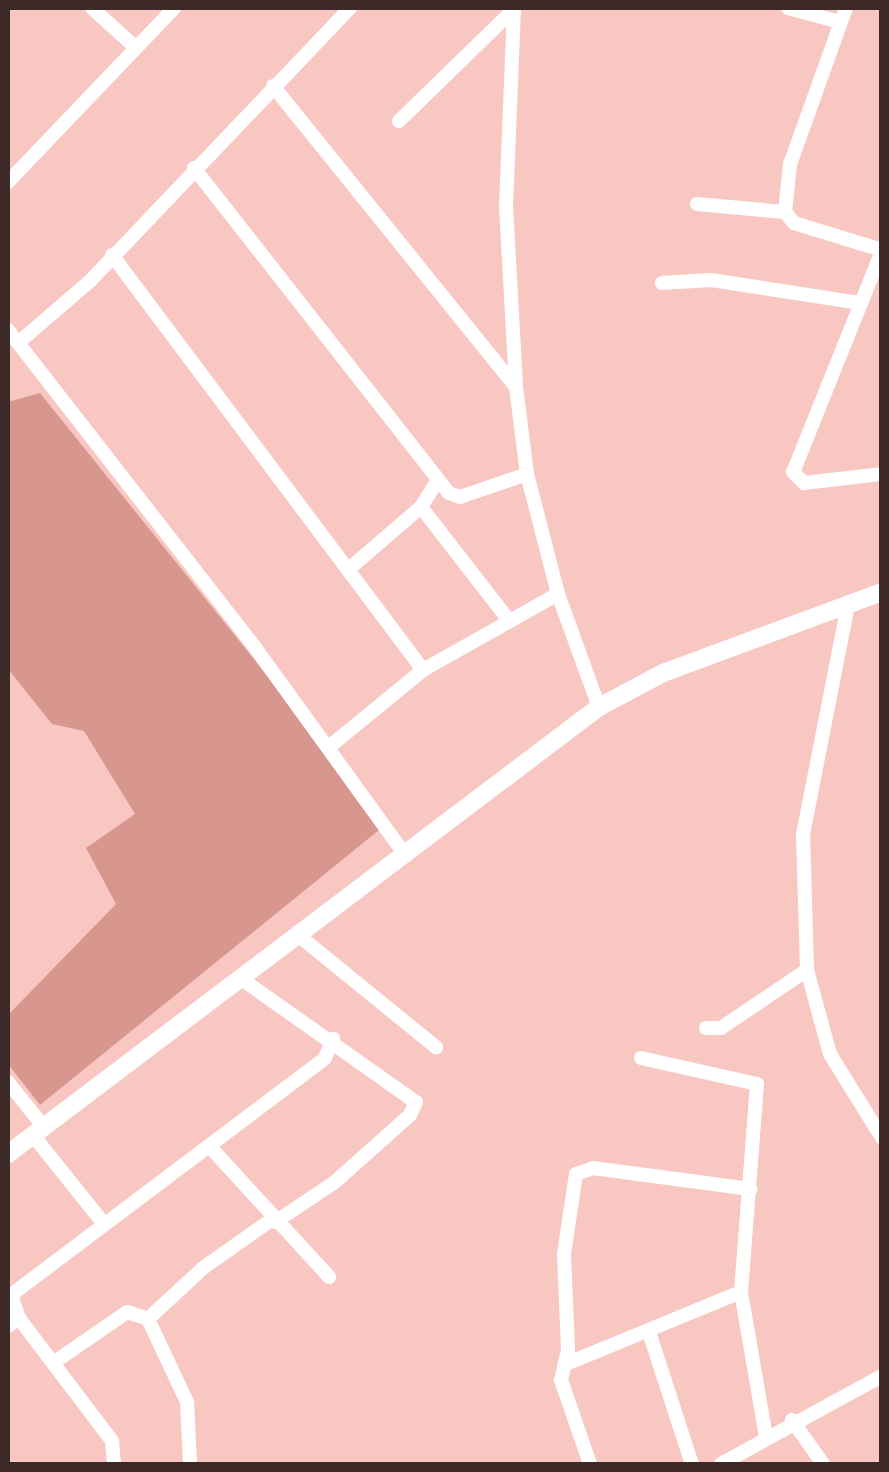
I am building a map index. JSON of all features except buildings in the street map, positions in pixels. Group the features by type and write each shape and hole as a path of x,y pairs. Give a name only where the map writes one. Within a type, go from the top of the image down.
{"main road":[{"path":"8,1154 599,707 663,673 882,592"}],"street":[{"path":"92,8 134,46"},
{"path":"8,182 174,8"},
{"path":"350,8 112,256 12,336 328,747 406,856"},
{"path":"788,8 843,15 790,164 785,212 794,223 882,251 794,472 804,483 882,474"},
{"path":"399,121 513,9"},
{"path":"513,9 506,207 516,386 528,474 558,594 599,707"},
{"path":"274,86 516,386"},
{"path":"194,168 438,480 460,497 528,474"},
{"path":"697,204 785,212"},
{"path":"112,256 424,670"},
{"path":"662,283 712,280 860,303"},
{"path":"350,568 421,507 438,480"},
{"path":"421,507 507,618"},
{"path":"328,747 424,670 507,618 558,594"},
{"path":"848,605 804,834 807,970 830,1054 882,1138"},
{"path":"298,935 436,1047"},
{"path":"706,1028 721,1028 807,970"},
{"path":"148,1319 203,1268 334,1182 416,1106 333,1039 240,978"},
{"path":"13,1322 11,1295 211,1148 325,1058 333,1039"},
{"path":"641,1058 757,1084 741,1292 766,1436"},
{"path":"8,1082 104,1224"},
{"path":"211,1148 273,1221 329,1277"},
{"path":"590,1464 561,1380 566,1364 564,1254 576,1174 593,1168 751,1188"},
{"path":"566,1364 741,1292"},
{"path":"8,1302 13,1322 56,1362 112,1441 114,1464"},
{"path":"56,1362 127,1312 148,1319 182,1386 190,1464"},
{"path":"648,1332 692,1464"},
{"path":"721,1464 792,1420 882,1376"},
{"path":"792,1420 823,1464"}],"shaded area":[{"path":"40,393 269,678 379,830 40,1105 8,1064 8,1015 116,904 86,848 135,814 84,731 52,724 8,669 8,402"}]}
